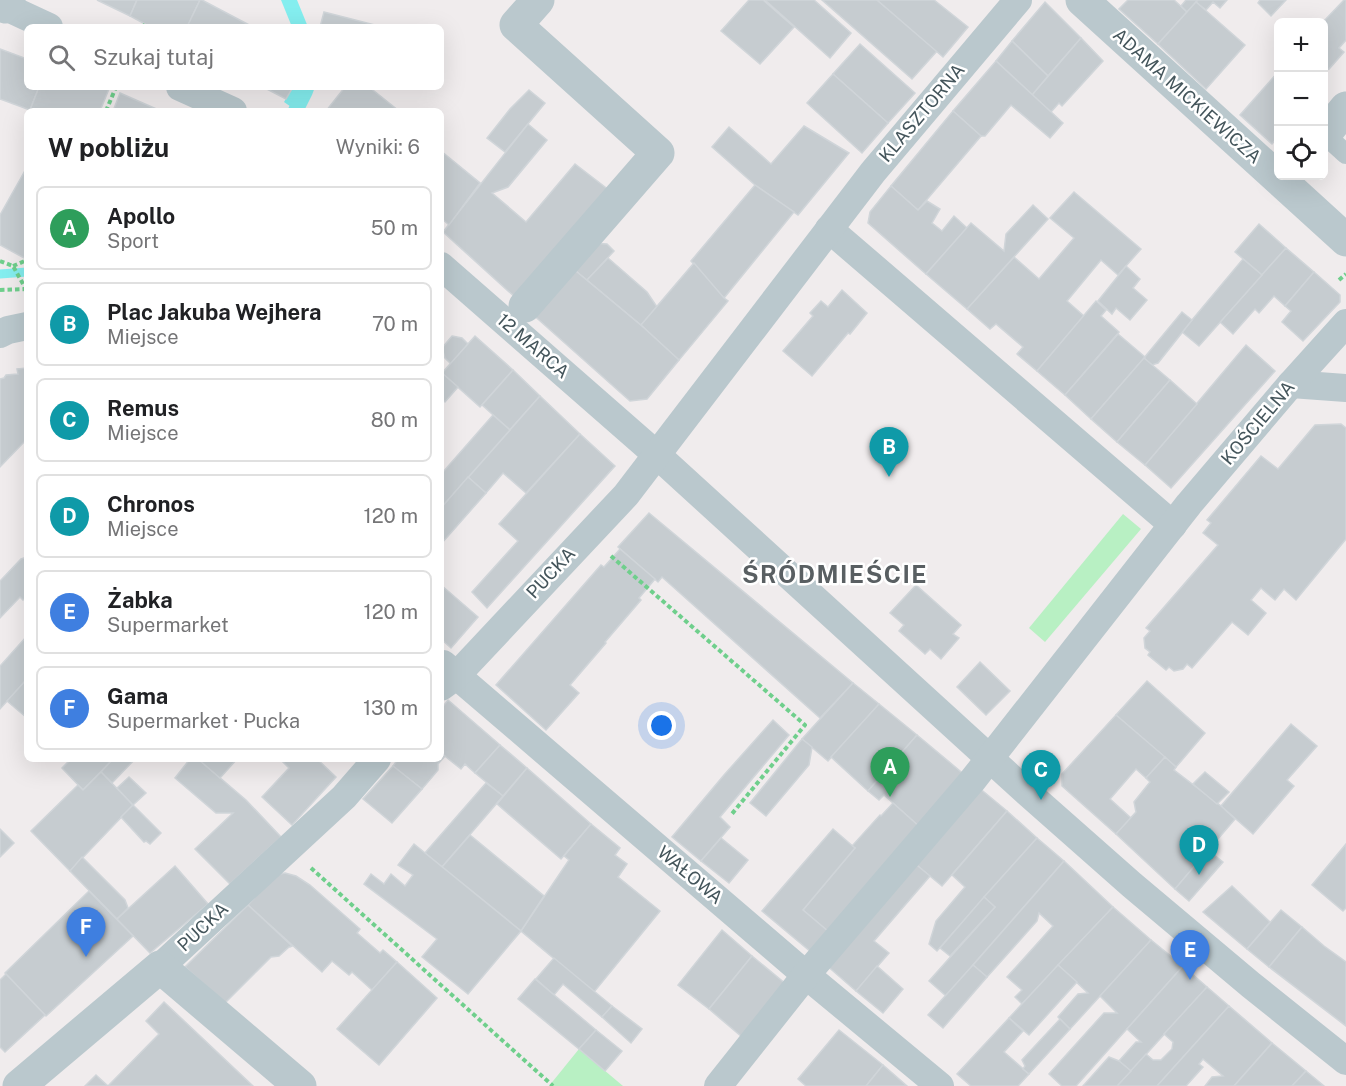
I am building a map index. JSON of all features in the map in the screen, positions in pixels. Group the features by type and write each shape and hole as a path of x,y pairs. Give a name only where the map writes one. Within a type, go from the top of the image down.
{"street":[{"path":"517,316 658,153 516,25 538,0"},
{"name":"KLASZTORNA","path":"657,455 880,163 1018,0"},
{"name":"ADAMA MICKIEWICZA","path":"1082,0 1274,169"},
{"path":"5,4 43,24"},
{"path":"187,90 226,108"},
{"path":"1328,129 1346,108"},
{"name":"ADAMA MICKIEWICZA","path":"1286,180 1346,240"},
{"path":"829,229 1173,525"},
{"name":"12 MARCA","path":"444,268 517,316 624,426 1020,786 1132,885 1346,1061"},
{"name":"KOŚCIELNA","path":"718,1086 806,975 990,759 1173,525 1291,384 1346,323"},
{"path":"0,334 24,327"},
{"path":"1291,384 1346,388"},
{"name":"PUCKA","path":"446,675 626,495 657,455"},
{"name":"WAŁOWA","path":"446,675 940,1086"},
{"name":"PUCKA","path":"19,1086 160,967 344,796 374,762"},
{"path":"160,967 300,1086"}],"lane":[{"path":"1328,137 1346,153"}],"path":[{"path":"107,108 115,90"},
{"path":"0,261 12,266 24,285"},
{"path":"12,266 24,261"},
{"path":"1339,280 1346,274"},
{"path":"0,290 24,290"},
{"path":"587,535 805,725 731,815"},
{"path":"289,848 553,1086"}],"green space":[{"path":"1123,514 1141,529 1045,642 1029,628"},
{"path":"579,1049 623,1086 549,1086"}],"water":[{"path":"281,0 297,0 307,24 291,24"},
{"path":"291,90 314,90 306,108 293,108 284,102"}],"building":[{"path":"97,0 137,0 130,16"},
{"path":"137,0 200,0 188,24 145,24 130,16"},
{"path":"202,0 247,24 188,24"},
{"path":"749,0 763,0 794,27 760,64 721,31"},
{"path":"765,0 814,0 851,33 830,58"},
{"path":"822,0 877,0 937,51 912,79"},
{"path":"877,0 934,0 968,27 943,57"},
{"path":"1128,0 1174,0 1187,12 1158,44 1119,9"},
{"path":"1186,0 1198,0 1187,12 1181,6"},
{"path":"1198,0 1227,0 1220,8 1213,2 1206,10 1196,2"},
{"path":"1260,0 1286,0 1271,16 1258,3"},
{"path":"1346,0 1346,40 1339,48 1344,52 1328,69 1328,18"},
{"path":"1045,2 1081,38 1048,76 1012,41"},
{"path":"1196,2 1245,45 1206,89 1158,44"},
{"path":"324,12 371,24 321,24"},
{"path":"1081,38 1103,61 1062,106 1059,103 1051,112 1032,95"},
{"path":"1012,41 1048,76 1032,95 996,61"},
{"path":"860,44 915,93 888,123 833,74"},
{"path":"0,49 24,58 24,90 38,90 31,108 0,99"},
{"path":"996,61 1063,123 1050,138 1011,105 985,136 981,136 953,111"},
{"path":"833,74 888,123 862,153 807,103"},
{"path":"1274,77 1274,142 1272,144 1240,115"},
{"path":"38,90 109,90 101,108 31,108"},
{"path":"269,90 291,90 286,99"},
{"path":"343,90 373,90 395,108 328,108"},
{"path":"529,90 545,103 505,152 487,138"},
{"path":"120,93 154,108 114,108"},
{"path":"953,111 981,136 918,210 891,186"},
{"path":"528,124 547,140 508,187 492,193 526,222 575,164 609,190 517,299 444,231"},
{"path":"804,126 849,153 798,215 755,185 712,147 729,127 771,164"},
{"path":"444,153 480,183 449,225 444,221"},
{"path":"24,172 24,258 0,245 0,215"},
{"path":"755,185 794,212 724,298 691,261"},
{"path":"891,186 918,210 927,201 940,209 932,223 942,231 954,216 967,228 926,274 868,223 870,212"},
{"path":"1074,192 1141,249 1118,275 1101,260 1067,301 1084,316 1037,371 1017,354 1023,347 996,324 990,329 967,309 1014,257 1039,279 1074,238 1050,218"},
{"path":"1033,205 1048,219 967,309 926,274 971,223 1004,251 1006,234"},
{"path":"1259,224 1286,248 1262,275 1235,252"},
{"path":"593,243 607,244 614,251 587,280 571,267"},
{"path":"1286,248 1314,272 1285,306 1274,296 1259,313 1255,309 1233,334 1220,322"},
{"path":"608,258 647,292 657,307 641,325 587,280"},
{"path":"1243,259 1262,275 1199,346 1182,332"},
{"path":"694,263 728,301 679,360 641,325"},
{"path":"1126,266 1140,279 1133,288 1147,300 1130,320 1116,308 1112,314 1098,301"},
{"path":"571,267 679,360 647,399 630,401 530,312"},
{"path":"1314,272 1340,295 1340,302 1303,341 1282,322 1291,311 1285,306"},
{"path":"842,290 867,313 812,376 783,351 813,316 810,313 821,301 828,307"},
{"path":"1096,301 1106,310 1101,316 1119,332 1065,395 1037,371"},
{"path":"1182,312 1192,320 1158,363 1152,365 1144,358"},
{"path":"1118,334 1145,357 1091,419 1065,395"},
{"path":"452,336 462,338 468,344 451,364 445,358 444,346"},
{"path":"475,336 513,370 480,407 444,375 444,371"},
{"path":"1246,345 1275,371 1171,488 1145,465"},
{"path":"1144,358 1170,380 1117,442 1091,419"},
{"path":"24,368 24,442 0,467 0,379 6,375 18,374 17,369"},
{"path":"513,370 540,396 510,430 482,405"},
{"path":"444,375 458,387 444,401"},
{"path":"1170,380 1197,404 1145,465 1117,442"},
{"path":"540,396 580,434 526,493 503,473 486,493 468,477"},
{"path":"493,415 510,430 444,505 444,471"},
{"path":"1341,424 1346,428 1346,539 1296,600 1284,589 1275,600 1261,588 1251,600 1266,613 1248,635 1232,622 1192,668 1187,664 1183,669 1174,671 1169,667 1166,670 1148,655 1150,652 1145,648 1144,638 1150,631 1146,628 1218,545 1203,533 1211,523 1207,520 1261,456 1278,469 1315,425"},
{"path":"580,434 615,466 487,608 472,592 518,541 499,524"},
{"path":"468,477 486,493 444,541 444,505"},
{"path":"649,513 853,683 820,718 662,577 658,582 618,547"},
{"path":"620,549 655,579 639,598 641,600 570,685 579,693 546,730 496,685 601,565 604,567"},
{"path":"24,558 24,599 20,597 0,618 0,581"},
{"path":"916,585 961,625 953,634 959,638 941,659 930,649 925,654 899,631 904,625 890,613"},
{"path":"444,588 478,617 451,648 444,642"},
{"path":"24,639 24,682 0,709 0,666"},
{"path":"980,662 1010,691 986,715 957,687"},
{"path":"1147,681 1205,733 1176,767 1116,715"},
{"path":"24,682 24,715 7,701"},
{"path":"853,683 879,704 828,761 802,739"},
{"path":"448,700 500,745 475,773 465,764 461,769 444,755 444,705"},
{"path":"879,704 917,735 868,791 831,757"},
{"path":"1116,715 1165,757 1146,778 1136,769 1110,799 1131,818 1116,834 1062,786 1062,774"},
{"path":"773,720 789,735 720,817 730,827 701,861 672,837"},
{"path":"1291,724 1317,746 1287,780 1294,786 1253,834 1221,806"},
{"path":"917,735 966,776 921,828 884,795 879,800 868,791"},
{"path":"802,739 812,747 809,765 766,816 750,803"},
{"path":"500,745 527,768 503,796 475,773"},
{"path":"1165,757 1176,767 1174,770 1235,819 1175,889 1116,834 1136,812 1134,802 1150,782 1146,778"},
{"path":"68,762 110,762 83,790 62,768"},
{"path":"110,762 132,762 112,783 101,772"},
{"path":"188,762 202,762 246,800 281,837 230,884 195,849 233,813 216,813 175,778"},
{"path":"201,762 234,762 220,778"},
{"path":"283,762 320,762 336,777 292,825 262,797 289,768"},
{"path":"396,762 440,762 438,770 422,789 393,766"},
{"path":"393,766 422,789 392,823 363,799"},
{"path":"527,768 591,824 561,859 497,804"},
{"path":"101,772 133,805 70,871 31,831 78,785 83,790"},
{"path":"1205,772 1229,792 1217,804 1193,784"},
{"path":"129,777 146,793 133,805 117,788"},
{"path":"486,783 503,796 442,867 425,853"},
{"path":"978,787 1007,811 942,886 913,862"},
{"path":"893,803 921,828 829,932 803,910 855,848 852,846"},
{"path":"133,805 161,833 150,844 144,842 121,817"},
{"path":"1007,811 1037,838 937,951 929,944 936,921 965,887 952,875"},
{"path":"591,824 620,848 615,855 627,864 618,877 660,911 594,992 521,931 569,860 564,856"},
{"path":"0,829 14,843 0,857"},
{"path":"833,829 855,848 803,910 829,932 811,952 762,911"},
{"path":"470,835 544,896 521,931 442,867"},
{"path":"721,838 748,860 729,883 701,861"},
{"path":"1037,838 1064,861 946,996 929,981 995,907 984,897"},
{"path":"414,844 521,931 468,994 422,957 437,939 364,884 371,874 384,884 391,874 405,886 413,875 398,865"},
{"path":"1346,844 1346,908 1343,911 1312,885"},
{"path":"1208,850 1223,862 1189,901 1175,889"},
{"path":"82,857 125,900 128,908 117,919 70,871"},
{"path":"1064,861 1113,907 1022,1004 1015,997 1022,990 1007,977 1053,926 1039,913 1037,921 987,977 973,965"},
{"path":"913,862 930,876 874,941 889,953 856,991 825,964"},
{"path":"175,866 208,904 150,953 117,919"},
{"path":"285,873 296,876 310,885 360,929 357,933 380,953 383,950 397,962 372,990 352,972 349,975 332,961 322,972 248,905 275,875"},
{"path":"1232,886 1270,922 1247,949 1203,912"},
{"path":"89,891 133,936 46,1016 5,973"},
{"path":"984,897 995,907 950,956 940,948"},
{"path":"248,905 292,946 279,956 271,957 225,1003 185,967"},
{"path":"1113,907 1151,940 1070,1029 1058,1017 1078,994 1088,993 1058,965"},
{"path":"1281,910 1302,927 1269,967 1247,949"},
{"path":"1302,927 1346,962 1346,1026 1269,967"},
{"path":"722,930 752,956 709,1009 678,985"},
{"path":"1151,940 1183,966 1076,1086 1062,1086 1049,1074 1104,1013 1117,1013 1100,996"},
{"path":"752,956 786,984 742,1037 709,1009"},
{"path":"554,958 612,1006 602,1017 563,984 554,995 536,979"},
{"path":"397,962 437,998 379,1065 337,1029"},
{"path":"973,965 987,977 943,1028 928,1015"},
{"path":"1058,965 1077,982 1029,1035 1009,1018"},
{"path":"877,966 903,989 883,1013 856,991"},
{"path":"1183,966 1207,987 1131,1071 1119,1061 1136,1042 1141,1042 1127,1029"},
{"path":"6,974 45,1015 5,1052 0,1047 0,980"},
{"path":"535,979 596,1030 579,1049 518,999"},
{"path":"1207,987 1229,1006 1157,1086 1117,1086 1146,1054 1153,1060 1161,1060 1172,1049 1173,1042 1164,1034"},
{"path":"164,1002 253,1086 108,1086 159,1034 146,1021"},
{"path":"612,1006 642,1029 631,1043 602,1017"},
{"path":"1229,1006 1272,1043 1234,1086 1205,1086 1212,1077 1223,1076 1203,1059 1199,1064 1203,1067 1186,1086 1157,1086"},
{"path":"1009,1018 1023,1031 1004,1052 1029,1074 1018,1086 971,1086 957,1074"},
{"path":"1060,1019 1070,1029 1029,1074 1023,1069 1025,1066 1022,1060"},
{"path":"596,1030 622,1051 605,1071 579,1049"},
{"path":"839,1030 883,1065 866,1086 806,1086 798,1079"},
{"path":"1272,1043 1306,1071 1292,1086 1234,1086"},
{"path":"1109,1057 1119,1061 1131,1071 1117,1086 1083,1086"},
{"path":"883,1065 907,1086 866,1086"},
{"path":"1306,1071 1324,1086 1292,1086"},
{"path":"96,1075 108,1086 85,1086"}],"waterway":[{"path":"294,108 302,90"},
{"path":"0,274 24,272"}],"place":[{"name":"Plac Jakuba Wejhera","path":"889,477"},
{"name":"Apollo","path":"890,797"},
{"name":"Remus","path":"1041,800"},
{"name":"Chronos","path":"1199,875"},
{"name":"Gama","path":"86,957"},
{"name":"Żabka","path":"1190,980"}],"district":[{"name":"ŚRÓDMIEŚCIE","path":"835,575"}]}
